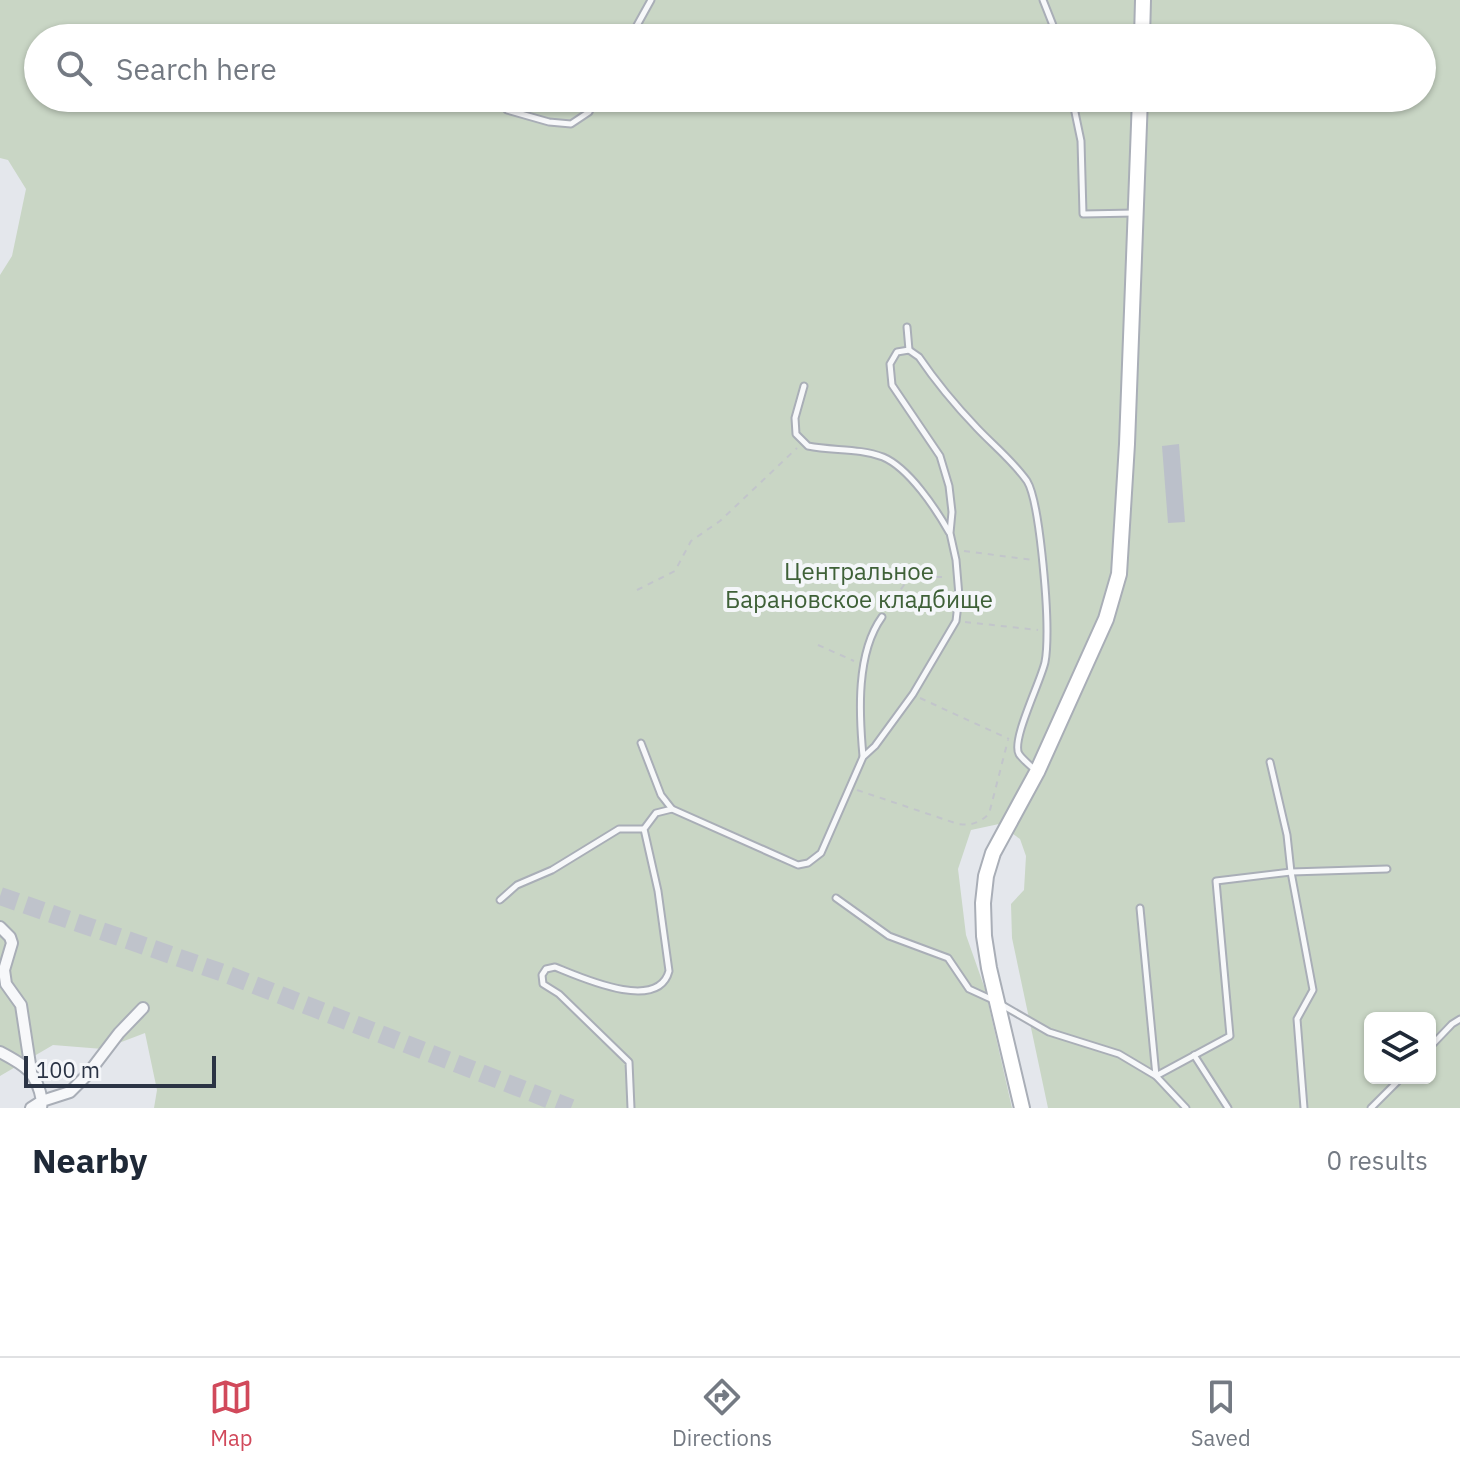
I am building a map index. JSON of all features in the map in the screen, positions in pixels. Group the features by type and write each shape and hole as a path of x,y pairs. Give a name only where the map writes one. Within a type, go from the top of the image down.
{"street":[{"path":"1142,24 1143,0"},
{"path":"1022,1108 984,936 986,876 993,853 1037,772 1106,619 1119,574 1140,112"},
{"path":"0,927 12,943 4,970 6,984 21,1005 31,1071 40,1086 42,1104"},
{"path":"31,1108 70,1092 143,1008"},
{"path":"0,1052 31,1071"}],"lane":[{"path":"638,24 651,0"},
{"path":"1043,0 1052,24"},
{"path":"514,112 549,122 571,124 589,112"},
{"path":"1075,112 1081,141 1083,214 1136,213"},
{"path":"907,327 909,350"},
{"path":"950,533 952,512 949,486 940,456 892,385 890,364 897,352 909,350 919,357 976,427 1029,484 1035,504 1042,561 1047,631 1045,661 1017,743 1018,753 1037,772"},
{"path":"641,743 661,795 672,809 798,865 808,863 821,853 863,757 875,746 913,694 956,621 959,596 954,550 950,533 937,511 904,472 885,458 808,446 796,434 795,418 804,386"},
{"path":"863,757 862,665 874,627 882,617"},
{"path":"1270,762 1287,835 1313,990 1297,1019 1304,1108"},
{"path":"631,1108 629,1062 559,994 543,984 542,975 546,969 555,967 621,990 644,991 657,988 667,978 669,971 658,891 644,829 656,813 672,809"},
{"path":"500,900 517,885 552,870 619,829 644,829"},
{"path":"1156,1076 1230,1036 1216,881 1291,872 1387,869"},
{"path":"836,898 889,936 948,958 969,989 1049,1032 1119,1054 1156,1076 1186,1108"},
{"path":"1140,908 1156,1076"},
{"path":"1436,1041 1460,1019"},
{"path":"1194,1055 1228,1108"},
{"path":"1371,1108 1395,1084"}],"path":[{"path":"637,590 675,571 691,541 720,521 803,441"},
{"path":"954,550 1042,561"},
{"path":"828,577 957,577"},
{"path":"882,617 909,577"},
{"path":"956,621 1047,631"},
{"path":"818,645 862,665"},
{"path":"913,694 1017,743"},
{"path":"848,787 969,826 989,814 1009,739"}],"green space":[{"name":"Центральное Барановское кладбище","path":"0,0 1460,0 1460,1108 1048,1108 1012,938 1011,904 1024,890 1026,856 1020,839 999,824 971,830 958,869 966,935 985,989 1012,1108 154,1108 157,1090 145,1033 103,1049 53,1045 0,1076 0,275 12,256 26,189 8,160 0,158"}],"building":[{"path":"1179,444 1185,522 1168,523 1162,446"}],"tunnel":[{"path":"0,896 226,974 571,1108"}]}
